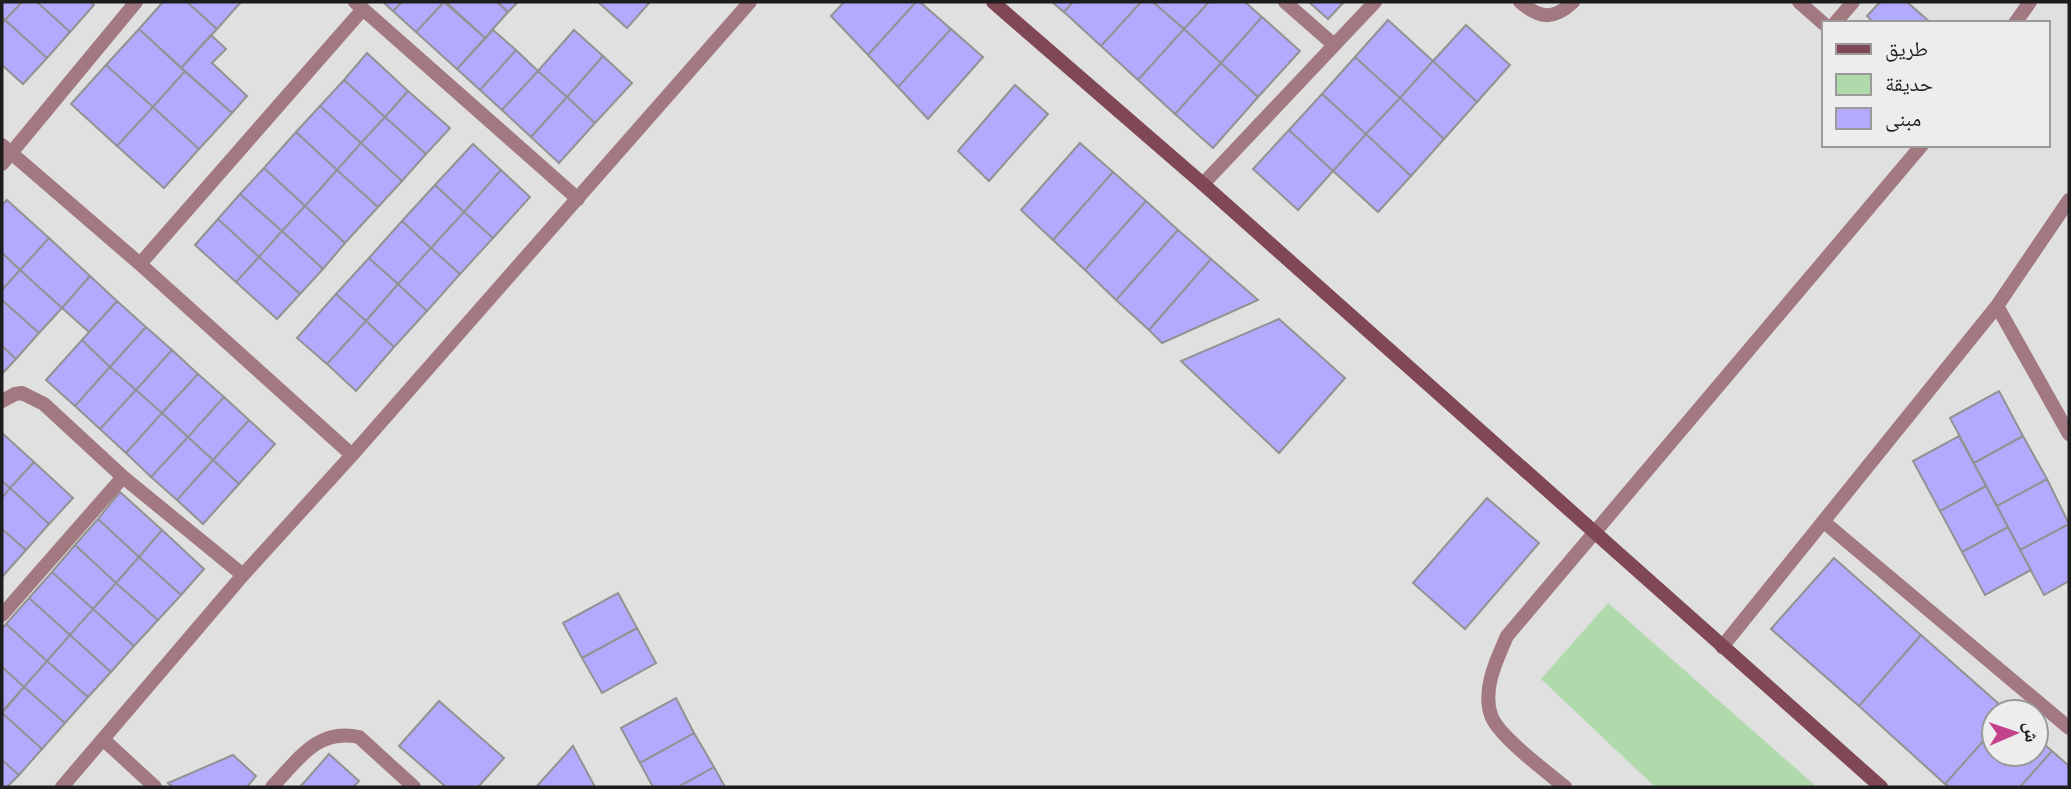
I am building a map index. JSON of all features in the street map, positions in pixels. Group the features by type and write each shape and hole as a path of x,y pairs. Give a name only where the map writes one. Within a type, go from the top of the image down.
{"street":[{"path":"136,2 5,154 140,264 352,455"},
{"path":"62,787 243,575 352,455 750,2"},
{"path":"993,2 1203,184 1881,787"},
{"path":"1285,2 1333,44"},
{"path":"1203,184 1375,2"},
{"path":"1520,2 1534,13 1544,15 1563,10 1573,2"},
{"path":"1799,2 1822,22"},
{"path":"1837,21 1853,2"},
{"path":"2016,21 2030,2"},
{"path":"140,264 359,5 578,199"},
{"path":"1564,787 1499,729 1490,715 1489,695 1494,666 1507,636 1920,147"},
{"path":"1721,647 1997,306 2069,201"},
{"path":"1997,306 2069,434"},
{"path":"2,401 22,393 44,404 123,477 243,575"},
{"path":"2,615 123,477"},
{"path":"1824,523 2069,728"},
{"path":"272,787 310,747 321,740 347,735 359,737 414,787"},
{"path":"104,740 155,787"}],"green space":[{"path":"1608,603 1817,787 1655,787 1541,679"}],"building":[{"path":"2,2 22,2 5,20 2,17"},
{"path":"22,2 37,2 70,32 47,58 5,20"},
{"path":"37,2 90,2 94,5 70,32"},
{"path":"163,2 187,2 217,29 181,68 139,29"},
{"path":"187,2 241,2 217,29"},
{"path":"383,2 402,2 393,11"},
{"path":"402,2 444,2 416,32 393,11"},
{"path":"444,2 485,38 457,69 416,32"},
{"path":"446,2 497,2 508,12 485,38"},
{"path":"497,2 518,2 508,12"},
{"path":"598,2 650,2 627,28"},
{"path":"844,2 916,2 868,55 831,16"},
{"path":"916,2 920,2 951,29 898,87 868,55"},
{"path":"1052,2 1073,2 1064,12"},
{"path":"1073,2 1141,2 1101,46 1064,12"},
{"path":"1141,2 1153,2 1184,29 1138,80 1101,46"},
{"path":"1153,2 1209,2 1184,29"},
{"path":"1209,2 1245,2 1262,17 1221,63 1184,29"},
{"path":"1309,2 1344,2 1328,19"},
{"path":"1880,2 1907,2 1929,21 1872,21 1867,16"},
{"path":"1262,17 1300,51 1258,97 1221,63"},
{"path":"5,20 47,58 23,84 2,65 2,24"},
{"path":"1388,20 1433,61 1400,98 1355,57"},
{"path":"1466,25 1510,65 1477,102 1433,61"},
{"path":"139,29 185,71 153,107 106,65"},
{"path":"951,29 983,57 928,119 898,87"},
{"path":"1184,29 1221,63 1175,114 1138,80"},
{"path":"493,30 516,50 480,90 457,69"},
{"path":"574,30 603,56 567,97 538,71"},
{"path":"211,35 226,49 212,63 247,96 232,113 181,68"},
{"path":"516,50 538,71 502,110 480,90"},
{"path":"367,53 408,91 385,117 344,80"},
{"path":"603,56 632,83 595,123 567,97"},
{"path":"1355,57 1400,98 1366,134 1322,94"},
{"path":"1433,61 1477,102 1444,139 1400,98"},
{"path":"1221,63 1258,97 1213,148 1175,114"},
{"path":"106,65 153,107 117,146 71,104"},
{"path":"185,71 232,113 199,149 153,107"},
{"path":"538,71 567,97 531,137 502,110"},
{"path":"344,80 385,117 361,143 320,106"},
{"path":"1015,85 1048,114 989,181 958,151"},
{"path":"408,91 450,128 426,154 385,117"},
{"path":"1322,94 1366,134 1333,171 1289,130"},
{"path":"567,97 595,123 559,163 531,137"},
{"path":"1400,98 1444,139 1411,176 1366,134"},
{"path":"320,106 361,143 337,170 296,132"},
{"path":"153,107 199,149 164,188 117,146"},
{"path":"385,117 426,154 402,181 361,143"},
{"path":"1289,130 1333,171 1298,210 1253,169"},
{"path":"296,132 337,170 305,206 264,168"},
{"path":"1366,134 1411,176 1378,212 1333,171"},
{"path":"361,143 402,181 378,207 337,170"},
{"path":"1080,143 1113,172 1053,240 1021,210"},
{"path":"473,144 501,170 464,212 435,185"},
{"path":"264,168 305,206 282,231 240,194"},
{"path":"337,170 378,207 345,243 305,206"},
{"path":"501,170 530,197 493,238 464,212"},
{"path":"1113,172 1146,201 1085,270 1053,240"},
{"path":"435,185 464,212 431,248 402,221"},
{"path":"240,194 282,231 259,257 218,219"},
{"path":"7,200 49,238 20,270 2,253 2,205"},
{"path":"1146,201 1178,230 1116,300 1085,270"},
{"path":"305,206 345,243 323,269 282,231"},
{"path":"464,212 493,238 460,274 431,248"},
{"path":"218,219 259,257 236,282 195,245"},
{"path":"402,221 431,248 398,284 369,258"},
{"path":"1178,230 1211,259 1149,330 1116,300"},
{"path":"282,231 323,269 300,294 259,257"},
{"path":"49,238 90,276 62,308 20,270"},
{"path":"431,248 460,274 427,311 398,284"},
{"path":"2,253 20,270 2,290"},
{"path":"259,257 300,294 277,319 236,282"},
{"path":"369,258 398,284 366,321 336,294"},
{"path":"1211,259 1258,300 1162,343 1149,330"},
{"path":"20,270 62,308 39,333 2,300 2,290"},
{"path":"90,276 117,301 89,332 62,308"},
{"path":"398,284 427,311 394,347 366,321"},
{"path":"336,294 366,321 327,364 297,338"},
{"path":"2,300 39,333 16,359 2,346"},
{"path":"117,301 146,327 110,367 82,340"},
{"path":"1279,319 1345,378 1279,453 1181,361"},
{"path":"366,321 394,347 356,391 327,364"},
{"path":"146,327 172,350 136,390 110,367"},
{"path":"82,340 110,367 75,406 46,380"},
{"path":"2,346 16,359 2,374"},
{"path":"172,350 198,374 162,413 136,390"},
{"path":"110,367 136,390 100,429 75,406"},
{"path":"198,374 224,397 188,437 162,413"},
{"path":"136,390 162,413 126,453 100,429"},
{"path":"1999,391 2023,436 1974,463 1950,418"},
{"path":"224,397 249,420 213,460 188,437"},
{"path":"162,413 188,437 151,477 126,453"},
{"path":"249,420 275,444 239,484 213,460"},
{"path":"2,433 34,462 10,488 2,481"},
{"path":"1959,436 1986,486 1940,511 1913,461"},
{"path":"2023,436 2047,479 1997,506 1974,463"},
{"path":"188,437 213,460 177,500 151,477"},
{"path":"213,460 239,484 203,524 177,500"},
{"path":"34,462 73,498 49,524 10,488"},
{"path":"2047,479 2069,524 2020,550 1997,506"},
{"path":"2,481 10,488 2,498"},
{"path":"1986,486 2008,527 1962,552 1940,511"},
{"path":"10,488 49,524 26,550 2,529 2,498"},
{"path":"120,492 162,530 139,557 98,519"},
{"path":"1487,498 1539,543 1465,629 1413,583"},
{"path":"98,519 139,557 116,583 75,545"},
{"path":"2069,524 2069,581 2044,595 2020,550"},
{"path":"2008,527 2031,570 1985,595 1962,552"},
{"path":"2,529 26,550 2,577"},
{"path":"162,530 204,569 181,595 139,557"},
{"path":"75,545 116,583 93,609 52,572"},
{"path":"139,557 181,595 158,620 116,583"},
{"path":"1834,558 1921,635 1859,706 1771,629"},
{"path":"52,572 93,609 70,635 29,598"},
{"path":"116,583 158,620 134,646 93,609"},
{"path":"618,593 637,628 582,658 563,623"},
{"path":"29,598 70,635 47,661 6,624"},
{"path":"93,609 134,646 111,672 70,635"},
{"path":"6,624 47,661 24,687 2,667 2,629"},
{"path":"637,628 656,663 602,693 582,658"},
{"path":"70,635 111,672 88,697 47,661"},
{"path":"1921,635 1992,698 1980,698 1980,745 1945,784 1859,706"},
{"path":"47,661 88,697 65,723 24,687"},
{"path":"2,667 24,687 2,712"},
{"path":"24,687 65,723 42,749 2,713"},
{"path":"676,698 694,733 640,763 621,728"},
{"path":"439,701 504,758 478,787 446,787 399,746"},
{"path":"2,713 42,749 19,775 2,760"},
{"path":"694,733 714,767 678,787 653,787 640,763"},
{"path":"1980,745 1980,768 2037,768 2020,787 1950,787 1945,784"},
{"path":"573,746 595,787 536,787"},
{"path":"2052,751 2069,766 2069,787 2020,787 2037,768 2050,768"},
{"path":"329,754 359,781 353,787 300,787"},
{"path":"233,755 256,776 247,787 173,787 168,783"},
{"path":"2,760 19,775 7,787 2,787"},
{"path":"714,767 725,787 678,787"}]}
